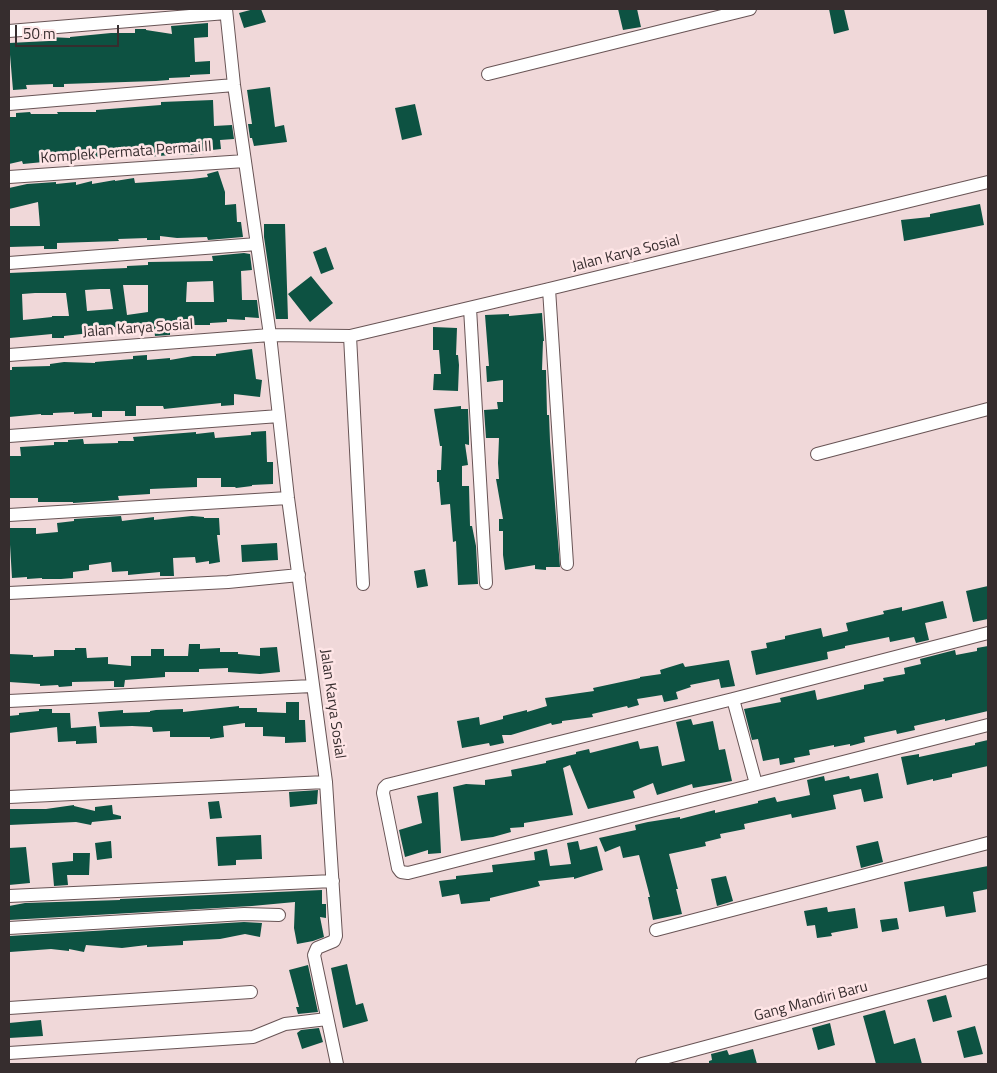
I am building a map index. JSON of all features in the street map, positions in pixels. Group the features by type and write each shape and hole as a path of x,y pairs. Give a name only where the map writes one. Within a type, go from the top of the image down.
{"street":[{"path":"488,74 750,9"},
{"path":"9,31 226,11 234,85 270,335"},
{"path":"9,104 234,85"},
{"name":"Komplek Permata Permai II","path":"9,178 245,161"},
{"name":"Jalan Karya Sosial","path":"9,355 270,335 350,336 988,182"},
{"path":"9,263 257,244"},
{"path":"549,289 567,564"},
{"path":"470,308 486,583"},
{"name":"Jalan Karya Sosial","path":"270,335 288,498 326,782 335,940 318,948 314,955 337,1064"},
{"path":"350,336 363,584"},
{"path":"817,454 988,409"},
{"path":"9,436 279,416"},
{"path":"9,515 288,498"},
{"path":"9,593 228,582 299,575"},
{"path":"988,633 387,785 384,788 383,794 398,868 401,872 408,873 988,724"},
{"path":"9,701 312,686"},
{"path":"733,699 756,784"},
{"path":"9,797 326,782"},
{"path":"656,930 988,843"},
{"path":"9,896 333,881"},
{"path":"9,928 244,914 279,915"},
{"name":"Gang Mandiri Baru","path":"642,1064 988,971"},
{"path":"9,1008 251,992"},
{"path":"9,1053 253,1037 285,1024 327,1019"}],"building":[{"path":"261,9 266,22 244,28 239,13"},
{"path":"618,9 637,9 641,27 623,30"},
{"path":"829,9 844,9 849,30 834,34"},
{"path":"208,23 208,37 194,38 195,62 210,61 210,74 190,75 190,77 156,81 64,84 64,87 53,87 53,84 26,85 27,89 13,90 9,43 49,41 49,37 70,38 111,33 135,33 135,29 172,34 171,26"},
{"path":"270,87 275,127 284,125 287,142 254,146 252,138 250,138 248,124 252,124 247,90"},
{"path":"213,100 214,126 232,125 234,139 220,140 221,149 194,152 194,155 94,157 23,164 22,161 9,164 9,117 16,117 16,113 58,114 57,112 96,112 96,110 161,105 161,102"},
{"path":"415,104 422,135 402,140 395,108"},
{"path":"218,171 225,192 225,205 236,204 237,222 241,222 243,237 208,240 207,237 177,238 160,236 160,240 147,240 147,238 57,243 57,249 44,249 44,246 9,247 9,226 40,226 38,202 9,209 9,188 27,184 56,182 56,184 76,182 76,185 92,181 92,184 134,178 135,183 192,179 208,177 207,174"},
{"path":"980,204 984,225 904,241 901,220 930,217 930,214"},
{"path":"264,224 285,224 288,319 276,319 264,237"},
{"path":"326,247 334,269 321,274 313,252"},
{"path":"250,254 252,270 241,271 242,300 257,300 259,318 245,317 245,320 227,319 227,322 210,323 210,325 188,325 188,330 170,330 170,335 155,336 154,328 135,331 134,328 116,330 115,327 89,329 90,333 64,336 64,338 52,338 52,334 10,338 9,273 127,268 127,266 148,265 148,262 213,261 212,256","holes":["213,281 214,302 186,302 187,282","123,285 148,285 148,312 127,315","110,289 113,309 87,311 85,290","66,293 69,316 23,320 22,294"]},
{"path":"311,276 333,303 310,322 288,294"},
{"path":"542,313 544,341 542,370 546,370 547,415 549,415 560,567 546,567 546,570 535,569 535,565 505,570 503,531 499,531 499,519 503,519 496,479 499,479 499,438 486,438 484,410 498,409 497,402 503,402 503,380 487,382 486,366 489,366 485,315 509,314 509,316"},
{"path":"433,327 457,328 458,391 433,390 434,374 441,374 439,350 433,350"},
{"path":"252,349 256,379 262,380 260,397 234,394 234,405 221,406 221,403 164,409 163,406 136,406 136,416 125,416 125,411 102,411 102,417 92,417 92,413 74,414 74,412 9,417 9,370 12,370 12,367 50,366 50,364 64,362 95,363 133,359 133,356 147,355 147,360 170,358 170,360 193,356 216,356 216,354"},
{"path":"461,406 461,409 468,409 469,445 465,444 468,465 462,466 462,486 469,486 470,526 472,526 476,546 478,584 458,585 456,541 453,542 450,504 441,505 439,482 437,482 437,470 441,470 442,446 440,446 434,409"},
{"path":"266,431 267,462 273,462 273,484 236,488 221,487 221,478 197,478 197,487 150,489 150,494 118,496 119,500 73,503 38,502 38,498 9,498 9,456 21,456 20,447 54,445 54,442 83,439 84,444 118,443 118,441 134,441 133,437 214,432 215,438 251,435 251,432"},
{"path":"121,516 122,521 154,517 154,520 192,516 219,518 220,535 217,535 220,562 209,564 209,561 196,563 195,557 173,558 174,576 160,576 160,572 128,575 128,571 112,572 111,562 89,565 89,570 73,572 73,578 12,578 9,528 36,528 36,534 58,532 57,523 74,521 74,519"},
{"path":"277,543 278,560 242,562 241,545"},
{"path":"425,569 428,586 417,588 414,571"},
{"path":"988,586 988,619 973,622 966,591"},
{"path":"943,601 947,618 925,623 929,640 916,643 914,637 890,642 889,637 845,646 845,648 827,652 828,659 756,675 751,651 767,648 766,643 785,639 785,636 821,628 823,637 848,631 846,623 884,614 883,611 902,607 902,611"},
{"path":"189,644 200,644 200,649 220,648 220,652 238,652 238,654 260,656 260,648 277,647 280,672 260,674 228,672 228,668 199,669 199,672 165,672 165,677 125,680 124,687 114,687 114,681 72,682 72,686 59,687 58,685 40,686 40,684 9,682 9,654 33,655 33,657 54,656 54,650 86,648 87,658 108,657 108,664 131,666 131,656 151,656 151,649 164,649 164,656 188,656"},
{"path":"988,646 988,711 914,726 915,730 897,734 896,730 864,737 865,742 850,746 850,744 834,747 834,745 809,750 810,755 794,758 795,762 780,765 779,758 763,761 758,739 752,740 744,709 781,702 780,698 815,690 817,700 864,689 864,685 884,681 883,678 905,674 904,668 921,664 920,659 955,650 956,655 977,651 977,648"},
{"path":"729,660 735,686 721,688 719,679 690,685 691,687 676,692 678,699 664,702 662,695 637,699 639,705 628,708 627,706 592,714 593,717 562,721 562,723 552,725 551,723 511,735 502,735 504,743 490,746 489,743 462,748 457,721 479,717 480,725 503,719 503,716 547,706 545,698 594,691 593,688 661,674 660,670 683,663 685,667"},
{"path":"286,702 299,702 299,720 305,720 306,742 285,743 285,737 263,736 263,727 245,727 245,723 223,726 224,737 210,739 210,737 170,737 170,731 153,732 152,727 100,727 98,712 123,710 123,713 183,709 183,712 239,706 239,708 257,708 257,712 286,713"},
{"path":"39,709 52,709 52,713 70,713 71,728 96,726 97,743 76,744 76,741 58,742 57,727 9,733 9,716 39,711"},
{"path":"691,719 693,725 713,721 719,750 725,749 732,781 693,788 692,784 657,795 653,783 633,791 635,798 588,809 570,765 563,768 573,815 524,823 524,827 510,828 511,832 493,837 461,841 453,787 466,784 485,785 485,780 512,776 511,770 546,763 546,761 589,749 590,753 638,741 640,749 658,746 662,766 685,761 676,722"},
{"path":"988,740 988,766 952,774 952,777 907,785 901,757 919,754 919,757 975,745 975,743"},
{"path":"878,773 883,798 864,802 861,789 833,795 836,809 792,818 791,814 744,824 745,829 720,834 721,838 705,842 706,846 669,854 682,914 653,920 648,897 650,897 639,855 623,858 620,846 605,852 599,838 636,830 635,825 648,822 680,817 680,819 715,810 715,813 775,797 777,802 810,795 807,780 824,776 825,781 849,776 850,779"},
{"path":"318,790 317,804 290,807 289,792"},
{"path":"438,792 441,853 428,854 428,850 405,857 399,830 422,823 417,796"},
{"path":"219,801 222,818 210,819 208,802"},
{"path":"74,805 95,811 95,807 112,805 113,814 121,816 121,819 92,822 91,825 76,822 9,825 9,809 46,809"},
{"path":"261,835 262,859 236,860 236,865 218,866 216,837"},
{"path":"111,841 112,858 97,860 95,843"},
{"path":"578,841 580,850 597,846 603,870 574,879 574,877 538,881 540,886 490,898 490,901 461,904 459,894 442,897 439,881 456,879 456,876 493,872 492,865 535,860 534,852 547,849 550,866 571,864 567,843"},
{"path":"878,841 883,862 861,868 856,846"},
{"path":"26,847 30,883 9,885 9,848"},
{"path":"73,853 90,853 89,875 67,875 68,885 54,886 52,863 73,861"},
{"path":"988,866 988,889 973,892 976,912 946,917 944,906 909,912 904,882"},
{"path":"726,876 733,901 717,906 711,879"},
{"path":"322,890 322,904 326,904 326,918 320,917 324,937 297,944 294,928 295,902 9,920 9,906 25,903"},
{"path":"827,907 828,912 855,908 858,928 831,933 832,936 817,938 815,925 807,926 804,911"},
{"path":"897,918 899,929 882,932 880,920"},
{"path":"244,922 262,923 260,937 245,934 220,939 183,941 183,945 147,947 147,945 122,948 86,945 84,952 69,949 69,951 51,949 10,952 9,936"},
{"path":"347,964 356,1005 363,1003 368,1021 343,1028 331,968"},
{"path":"308,965 318,1012 298,1014 296,1007 299,1007 289,970"},
{"path":"946,995 952,1017 933,1022 927,1000"},
{"path":"885,1010 894,1044 915,1038 922,1064 876,1064 863,1016"},
{"path":"41,1020 43,1036 9,1038 9,1023"},
{"path":"830,1023 835,1045 818,1050 812,1028"},
{"path":"975,1026 983,1054 964,1058 957,1031"},
{"path":"319,1028 323,1042 302,1049 297,1033 301,1030"},
{"path":"753,1049 757,1064 709,1064 709,1061 712,1060 711,1054 727,1050 729,1055"}]}
